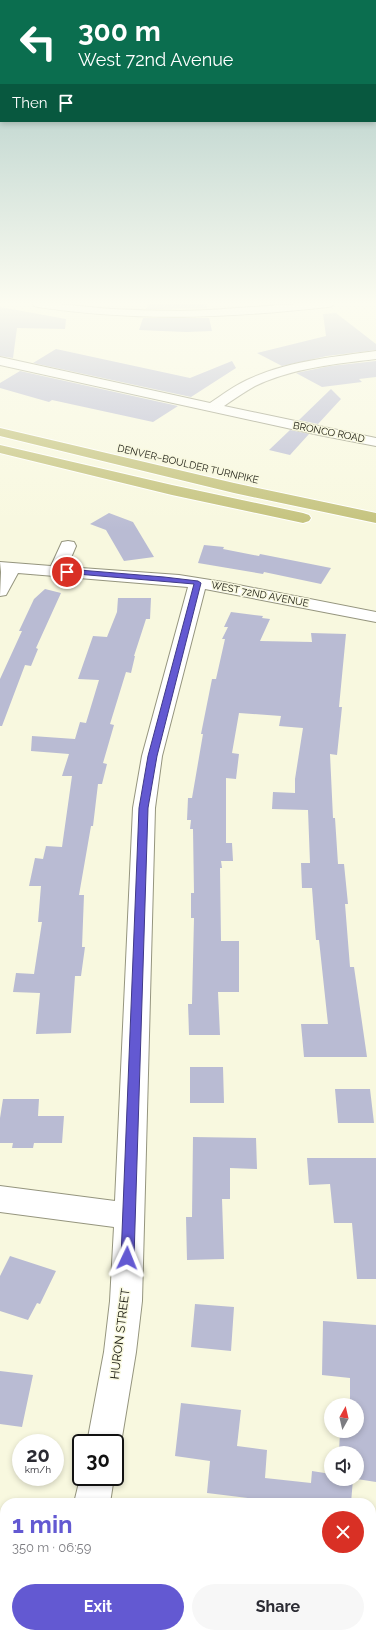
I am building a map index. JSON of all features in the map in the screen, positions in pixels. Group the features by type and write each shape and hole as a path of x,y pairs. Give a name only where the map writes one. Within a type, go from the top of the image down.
{"highway":[{"name":"DENVER–BOULDER TURNPIKE","path":"0,420 241,476 376,504"},
{"path":"0,432 234,488 376,518"},
{"path":"0,450 172,490 376,532"}],"street":[{"name":"BRONCO ROAD","path":"85,379 319,431 376,442"},
{"path":"213,407 251,383 261,379"},
{"path":"57,571 68,546"},
{"path":"0,592 6,567"},
{"name":"WEST 72ND AVENUE","path":"6,567 198,583 376,617"},
{"name":"HURON STREET","path":"106,1434 120,1352 124,1316 144,808 152,756 198,583"},
{"path":"0,1198 129,1216"},
{"path":"93,1498 95,1486"}],"building":[{"path":"6,379 58,379 178,406 153,422 52,400 49,402 0,388 0,383"},
{"path":"109,379 218,379 191,397"},
{"path":"308,379 359,379 362,382 322,387"},
{"path":"331,389 341,399 318,424 299,420"},
{"path":"290,430 309,434 290,455 269,450"},
{"path":"109,513 133,522 154,557 124,561 106,530 90,524"},
{"path":"204,545 224,547 223,549 259,556 260,554 331,568 321,584 264,572 263,574 198,563"},
{"path":"45,589 61,593 36,648 38,649 31,666 25,665 2,726 0,726 0,679 22,631 19,631 34,599"},
{"path":"118,598 151,598 150,619 146,619 134,656 131,673 126,672 110,724 114,725 103,763 107,764 102,784 98,784 93,826 91,826 79,895 84,895 82,947 85,947 81,976 75,976 71,1033 36,1034 40,993 13,992 16,973 34,974 42,922 38,922 41,886 29,886 35,858 43,859 46,846 62,847 72,776 62,776 69,754 31,751 32,736 75,739 80,722 86,723 99,680 78,679 93,636 107,637 117,612"},
{"path":"231,612 263,616 262,618 270,619 260,641 312,642 311,633 346,634 339,707 342,707 337,755 330,754 333,818 335,818 338,864 344,864 348,904 345,904 350,967 354,967 367,1057 304,1057 301,1024 328,1024 319,940 316,940 312,888 302,888 301,863 310,863 308,810 272,809 273,792 295,793 295,779 303,728 279,726 281,716 239,713 232,753 239,754 236,779 226,778 226,843 232,843 233,861 221,861 222,868 220,868 221,941 239,941 239,992 218,992 220,1035 189,1035 188,1004 192,1004 194,918 191,918 191,893 194,893 193,829 190,829 191,820 187,820 188,798 192,798 203,734 201,734 212,679 216,679 225,639 222,639 228,627 224,627"},
{"path":"190,1067 223,1067 224,1103 190,1103"},
{"path":"335,1089 370,1089 374,1123 338,1123"},
{"path":"3,1099 39,1099 38,1116 64,1116 62,1143 34,1143 33,1148 12,1148 13,1143 0,1143 0,1118"},
{"path":"193,1137 256,1138 257,1169 230,1168 230,1199 222,1199 224,1259 187,1260 186,1217 192,1217"},
{"path":"307,1158 376,1158 376,1279 357,1279 352,1223 334,1223 330,1184 309,1185"},
{"path":"10,1256 56,1271 40,1304 37,1303 28,1320 0,1311 0,1276"},
{"path":"195,1304 234,1307 231,1351 191,1347"},
{"path":"323,1321 376,1325 376,1482 364,1480 364,1446 339,1446 340,1438 364,1438 364,1398 350,1398 350,1378 322,1375"},
{"path":"0,1371 33,1375 22,1427 0,1424"},
{"path":"181,1403 241,1410 237,1446 267,1450 265,1478 311,1483 312,1471 324,1473 324,1486 352,1486 351,1498 248,1498 207,1493 210,1461 175,1456"}],"route":[{"path":"67,572 179,580 198,583 152,756 144,808 127,1258"}]}
